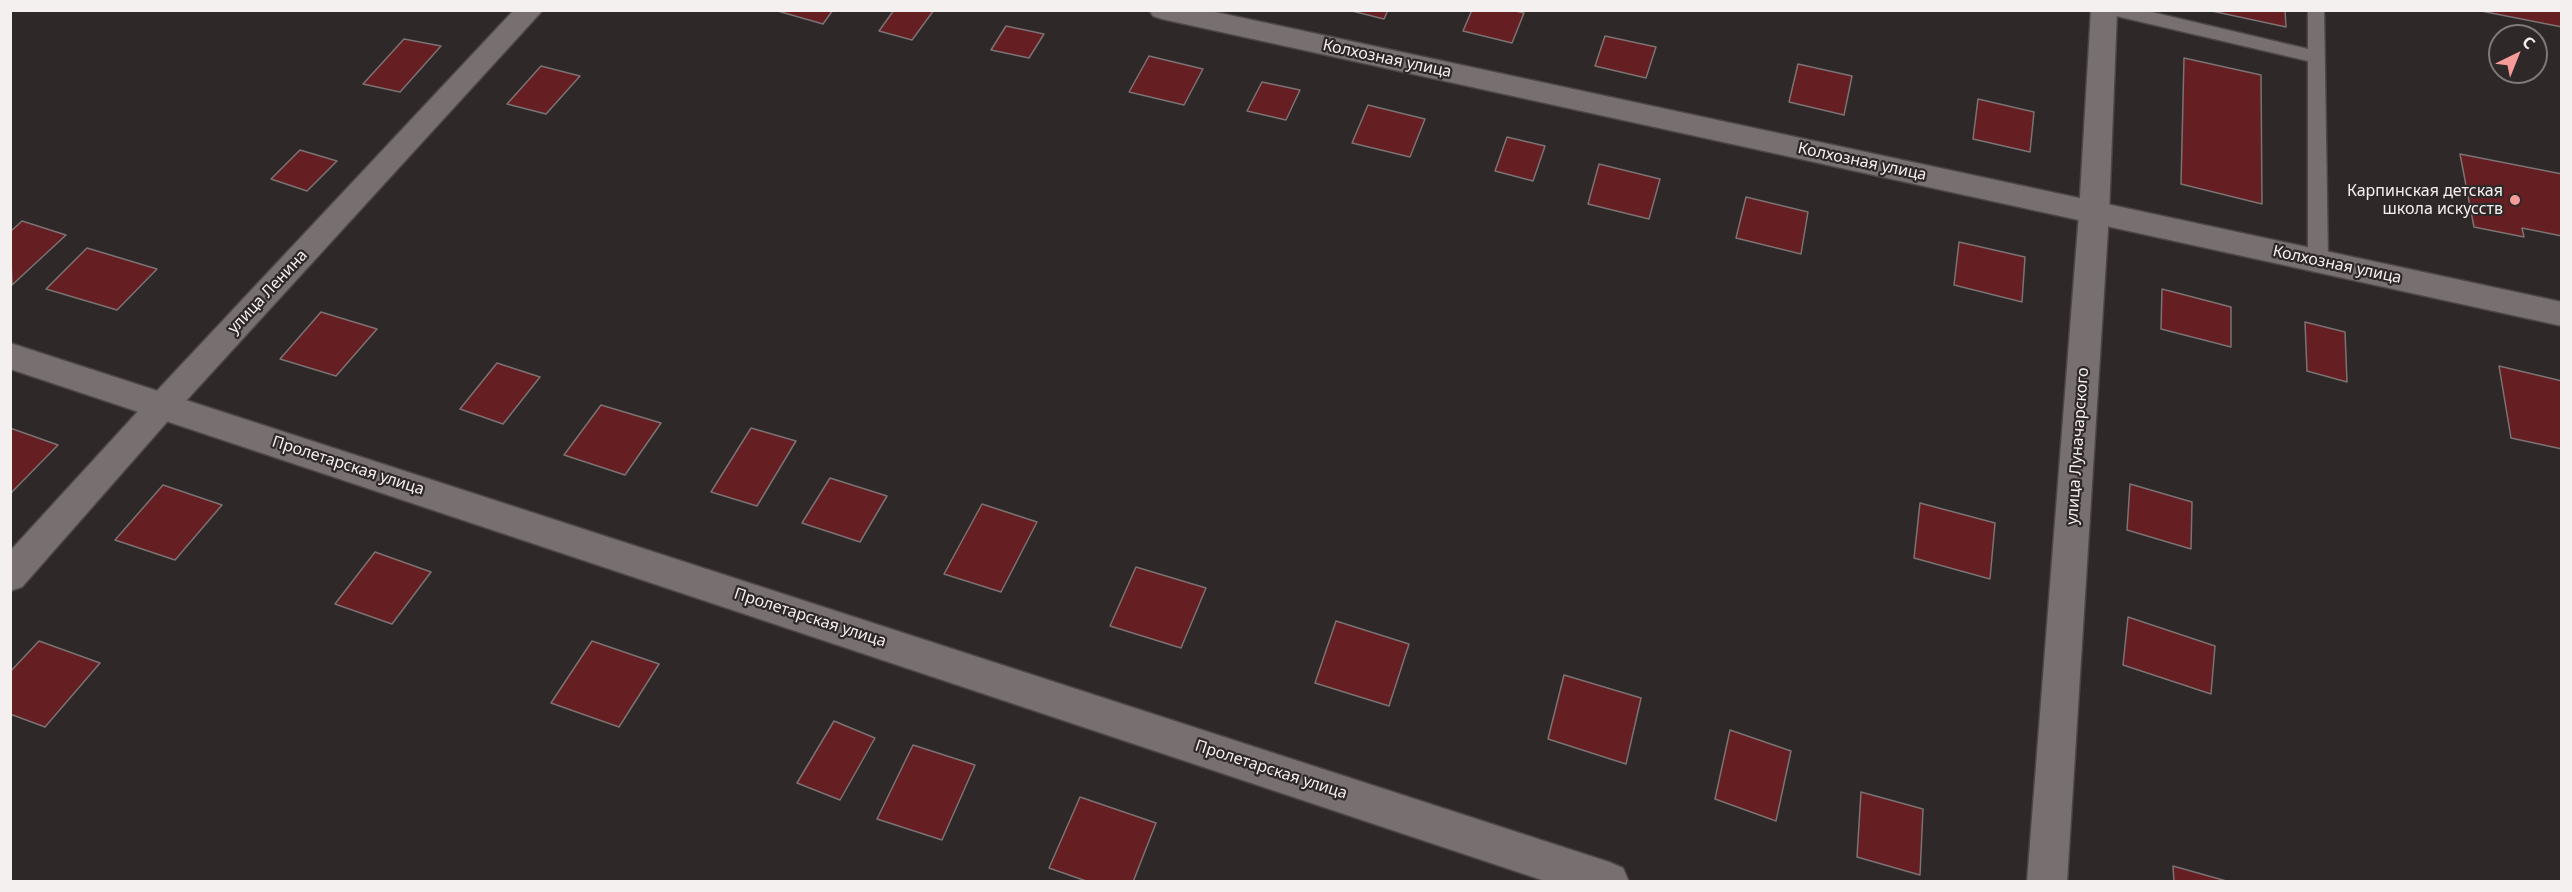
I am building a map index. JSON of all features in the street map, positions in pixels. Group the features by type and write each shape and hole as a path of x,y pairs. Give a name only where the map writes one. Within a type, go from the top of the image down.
{"street":[{"name":"улица Ленина","path":"10,576 164,405 530,10"},
{"name":"Колхозная улица","path":"1162,10 2562,314"},
{"name":"улица Луначарского","path":"2047,882 2094,213 2104,10"},
{"name":"Пролетарская улица","path":"10,356 1609,882"}],"lane":[{"path":"2116,10 2317,57"},
{"path":"2316,10 2318,261"}],"building":[{"path":"774,10 833,10 823,24"},
{"path":"894,10 934,10 912,40 879,31"},
{"path":"1348,10 1388,10 1384,19"},
{"path":"1472,10 1512,10 1524,13 1512,43 1463,31"},
{"path":"2207,10 2285,10 2286,27"},
{"path":"2562,10 2562,27 2548,24 2481,11"},
{"path":"1006,26 1044,34 1029,58 991,50"},
{"path":"1605,36 1656,47 1646,78 1595,66"},
{"path":"404,39 441,46 400,92 363,84"},
{"path":"1149,56 1203,69 1184,105 1129,92"},
{"path":"2184,58 2261,75 2262,204 2181,184"},
{"path":"1798,64 1852,76 1844,115 1789,102"},
{"path":"541,66 580,76 546,114 507,104"},
{"path":"1262,82 1300,90 1286,120 1247,111"},
{"path":"1978,99 2034,112 2030,152 1973,139"},
{"path":"1368,105 1425,119 1410,157 1352,143"},
{"path":"1507,137 1545,146 1533,181 1495,171"},
{"path":"300,150 337,161 307,191 271,179"},
{"name":"Карпинская детская школа искусств","path":"2460,154 2562,174 2562,236 2522,228 2524,237 2474,227"},
{"path":"1599,164 1660,179 1649,219 1588,204"},
{"path":"1746,197 1808,212 1801,254 1736,238"},
{"path":"22,221 66,235 12,285 10,232"},
{"path":"1959,242 2025,257 2022,302 1954,285"},
{"path":"87,248 157,269 117,310 46,289"},
{"path":"2162,289 2231,307 2231,347 2161,329"},
{"path":"321,312 377,329 336,376 280,359"},
{"path":"2305,322 2345,332 2347,382 2307,371"},
{"path":"497,363 540,377 503,424 460,409"},
{"path":"2499,366 2562,381 2562,449 2511,438"},
{"path":"601,405 661,423 625,475 564,455"},
{"path":"10,428 58,445 10,494"},
{"path":"751,428 796,441 757,506 711,492"},
{"path":"830,478 887,496 860,542 802,523"},
{"path":"2130,484 2192,502 2191,549 2127,530"},
{"path":"163,485 222,505 175,560 115,540"},
{"path":"1920,503 1995,523 1990,579 1914,558"},
{"path":"982,504 1037,522 1001,592 944,574"},
{"path":"375,552 431,572 392,624 335,604"},
{"path":"1136,567 1206,588 1181,648 1110,626"},
{"path":"2128,617 2215,646 2211,694 2123,665"},
{"path":"1336,621 1409,644 1389,706 1315,683"},
{"path":"39,641 100,663 45,727 10,714 10,672"},
{"path":"592,641 659,664 619,727 551,703"},
{"path":"1564,675 1641,698 1626,764 1548,739"},
{"path":"834,721 875,738 840,800 797,783"},
{"path":"1730,730 1791,751 1776,821 1715,799"},
{"path":"913,745 975,765 942,840 877,819"},
{"path":"1861,792 1923,809 1920,875 1857,857"},
{"path":"1080,797 1156,823 1133,882 1089,882 1049,868"},
{"path":"2173,866 2230,882 2174,882"}],"place":[{"name":"Карпинская детская школа искусств","path":"2515,200"}]}
